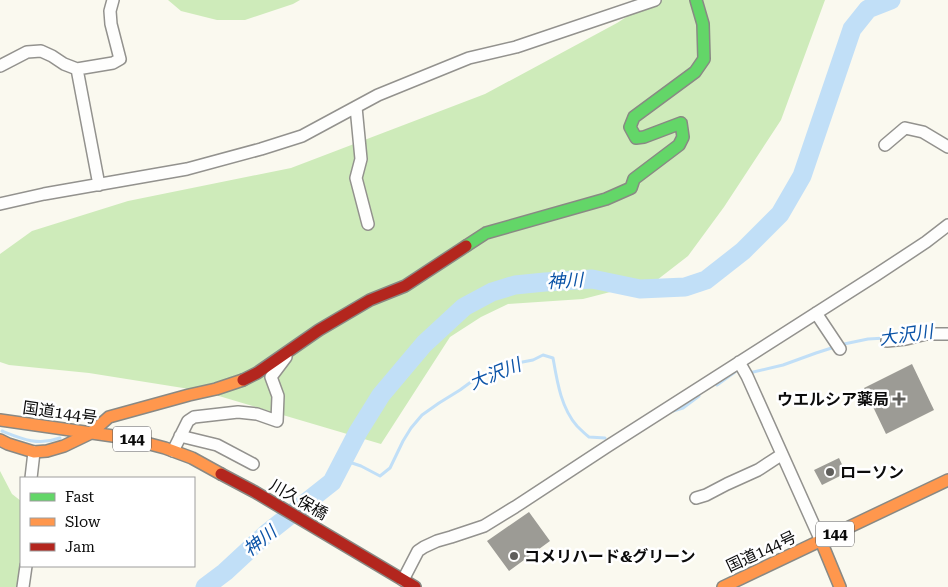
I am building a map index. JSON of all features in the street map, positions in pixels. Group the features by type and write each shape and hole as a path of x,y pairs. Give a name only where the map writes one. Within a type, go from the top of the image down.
{"main road":[{"path":"0,440 34,452 47,451 64,446 91,432 108,417 239,382 257,373 370,300 405,286 486,234 606,199 631,188 634,179 679,145 683,136 681,123 644,137 636,138 630,126 634,117 695,72 704,59 703,24 696,0"},
{"name":"国道144号","path":"0,420 127,438 173,451 192,458 254,492"},
{"name":"国道144号","path":"723,587 948,480"},
{"name":"川久保橋","path":"254,492 328,534 401,584"},
{"path":"821,541 840,587"},
{"name":"144","path":"401,584 415,587"}],"street":[{"path":"0,66 27,52 41,51 64,64 78,69 120,60 111,24 110,11 113,0"},
{"path":"0,204 44,194 187,169 261,149 302,136 378,95 470,58 516,47 655,0"},
{"path":"78,69 99,185"},
{"path":"356,107 361,159 356,178 368,224"},
{"path":"885,145 905,128 923,132 948,147"},
{"path":"401,584 418,552 424,547 484,526 516,507 926,242 948,225"},
{"path":"816,313 839,347"},
{"path":"887,341 926,334 948,334"},
{"path":"173,451 188,421 194,417 238,412 256,414 277,421 278,396 271,376 293,348"},
{"path":"739,362 821,541"},
{"path":"180,436 217,445 253,464"},
{"path":"31,477 34,452"},
{"path":"696,498 706,496 758,470 781,455"},
{"path":"23,587 26,567"}],"green space":[{"path":"168,0 300,0 245,20 217,20 181,11"},
{"path":"653,0 825,0 781,120 724,207 688,256 657,280 583,299 508,304 481,317 450,337 381,444 202,391 89,373 9,365 0,362 0,254 32,231 128,201 291,168 485,94 617,23"},
{"path":"0,471 12,494 20,500 21,567 19,587 0,587"}],"building":[{"name":"ウエルシア薬局","path":"912,364 934,410 886,434 864,388"},
{"name":"ローソン","path":"839,458 846,473 822,485 814,470"},
{"name":"コメリハード&グリーン","path":"529,512 550,541 509,571 487,541"}],"waterway":[{"name":"神川","path":"205,587 225,572 266,534 332,482 358,432 381,395 424,344 464,307 492,292 515,285 545,282 592,279 640,289 685,287 706,280 743,251 780,214 802,176 852,29 868,9 891,0"},
{"name":"大沢川","path":"749,373 783,365 844,344 868,339 886,338"},
{"name":"大沢川","path":"343,460 361,466 380,476 390,468 403,441 422,415 475,379 512,364 533,360 543,355 553,358 563,403 577,426 589,437 605,438"},
{"name":"大沢川","path":"717,385 735,372"},
{"name":"大沢川","path":"673,411 683,408 699,396"},
{"path":"2,431 30,441 60,438"}],"traffic: fast":[{"path":"466,246 486,233 606,199 631,188 634,179 679,145 683,137 681,123 644,137 636,138 630,127 634,117 695,72 704,59 703,24 696,0"}],"traffic: slow":[{"path":"0,440 34,452 47,451 64,446 91,433 109,417 243,380"},
{"path":"0,420 127,438 165,448 192,458 221,474"},
{"path":"723,587 948,480"},
{"path":"821,541 840,587"}],"traffic: jam":[{"path":"243,380 257,373 319,330 370,300 405,286 466,246"},
{"path":"221,474 255,492 415,587"}],"place":[{"name":"ウエルシア薬局","path":"899,399"},
{"name":"ローソン","path":"830,472"},
{"name":"コメリハード&グリーン","path":"514,556"}]}
